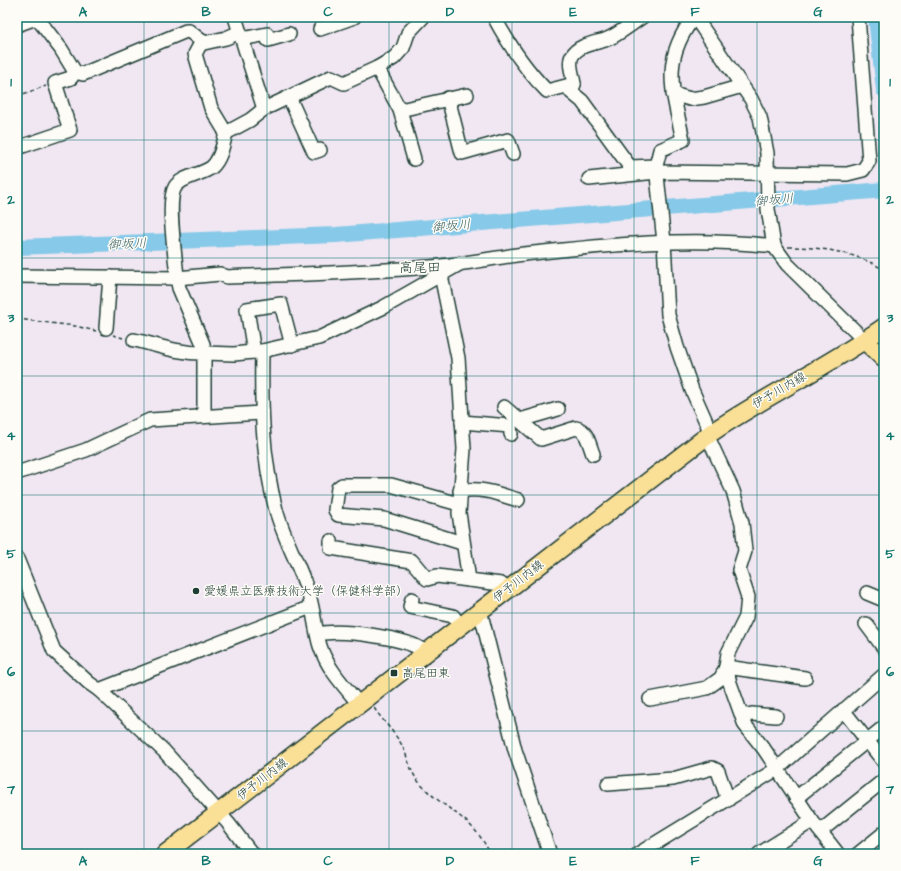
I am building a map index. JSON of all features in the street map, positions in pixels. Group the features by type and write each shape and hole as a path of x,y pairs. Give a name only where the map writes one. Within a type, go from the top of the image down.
{"main road":[{"name":"伊予川内線","path":"165,854 709,434 750,406 864,341 884,327"},
{"path":"864,341 884,359"}],"street":[{"path":"17,25 38,17 61,49 75,72 83,74 186,31 189,31 204,43 241,35 266,34 268,40 289,34"},
{"path":"235,17 264,109"},
{"path":"320,29 354,17"},
{"path":"204,416 203,344 179,288 176,276 171,210 173,192 176,185 213,166 219,156 226,134 250,120 264,109 331,77 344,83 377,68 394,58 403,48 408,33 422,17"},
{"path":"494,17 508,44 529,73 547,92 574,84"},
{"path":"642,17 605,40 597,41 577,50 572,55 570,61 574,84 571,92 582,101 630,167 656,172"},
{"path":"650,699 707,688 721,678 726,667 728,653 746,616 748,597 739,570 745,551 742,523 733,491 692,390 668,315 663,239 656,172 660,150 683,140 671,83 672,68 678,41 694,17 742,86 760,117 767,153 768,209 773,243 787,264 864,341"},
{"path":"589,179 656,172 767,175 847,174 863,170 868,164 858,17"},
{"path":"202,41 195,54 211,108 226,134"},
{"path":"377,68 400,110 414,159"},
{"path":"17,148 70,130 55,83 71,78 75,72"},
{"path":"673,94 690,99 704,97 742,86"},
{"path":"400,110 466,94"},
{"path":"289,97 314,152 320,150"},
{"path":"448,98 462,153 508,140 513,154"},
{"path":"17,276 110,277 220,274 227,277 429,267 524,254 663,239 773,243"},
{"path":"134,340 171,348 181,353 230,354 292,345 319,338 345,327 384,307 461,263"},
{"path":"441,275 458,358 464,449 459,504 462,543 469,580"},
{"path":"105,331 110,277"},
{"path":"292,345 281,304 247,309 258,351 261,413 268,477 277,512 309,596 320,645 332,670 363,701"},
{"path":"504,407 514,424 541,439 576,428 581,429 585,433 593,454"},
{"path":"462,422 514,424 558,409"},
{"path":"17,473 86,450 150,420 261,413"},
{"path":"459,504 391,485 342,485 338,488 335,510 338,515 384,519 462,543"},
{"path":"460,490 474,488 487,490 518,500"},
{"path":"331,541 331,548 412,561 427,579 437,576 501,584 506,590"},
{"path":"17,559 54,651 89,683 99,690 164,751 219,812 252,854"},
{"path":"867,593 884,600"},
{"path":"412,598 410,607 453,616 460,625"},
{"path":"99,690 311,606"},
{"path":"480,610 515,750 550,854"},
{"path":"866,624 884,648"},
{"path":"318,634 330,632 400,640 419,646 425,652"},
{"path":"726,667 805,678"},
{"path":"726,667 745,725 764,749 812,821 822,830 838,854"},
{"path":"638,854 728,800 776,769 884,675"},
{"path":"843,710 884,762"},
{"path":"742,716 752,714 776,716"},
{"path":"796,798 884,727"},
{"path":"608,784 673,779 712,768 718,771 728,800"},
{"path":"822,830 884,780"},
{"path":"759,854 812,821"},
{"path":"858,854 884,833"}],"path":[{"path":"17,96 55,83"},
{"path":"773,243 819,248 847,254 874,263 884,270"},
{"path":"17,318 105,331 134,340"},
{"path":"363,701 402,746 408,762 419,781 465,819 478,833 490,854"}],"waterway":[{"path":"876,17 884,90"},
{"name":"御坂川","path":"17,247 336,235 884,190"}],"place":[{"name":"愛媛県立医療技術大学（保健科学部）","path":"196,591"},
{"name":"高尾田東","path":"394,673"}],"district":[{"name":"高尾田","path":"420,267"}]}
